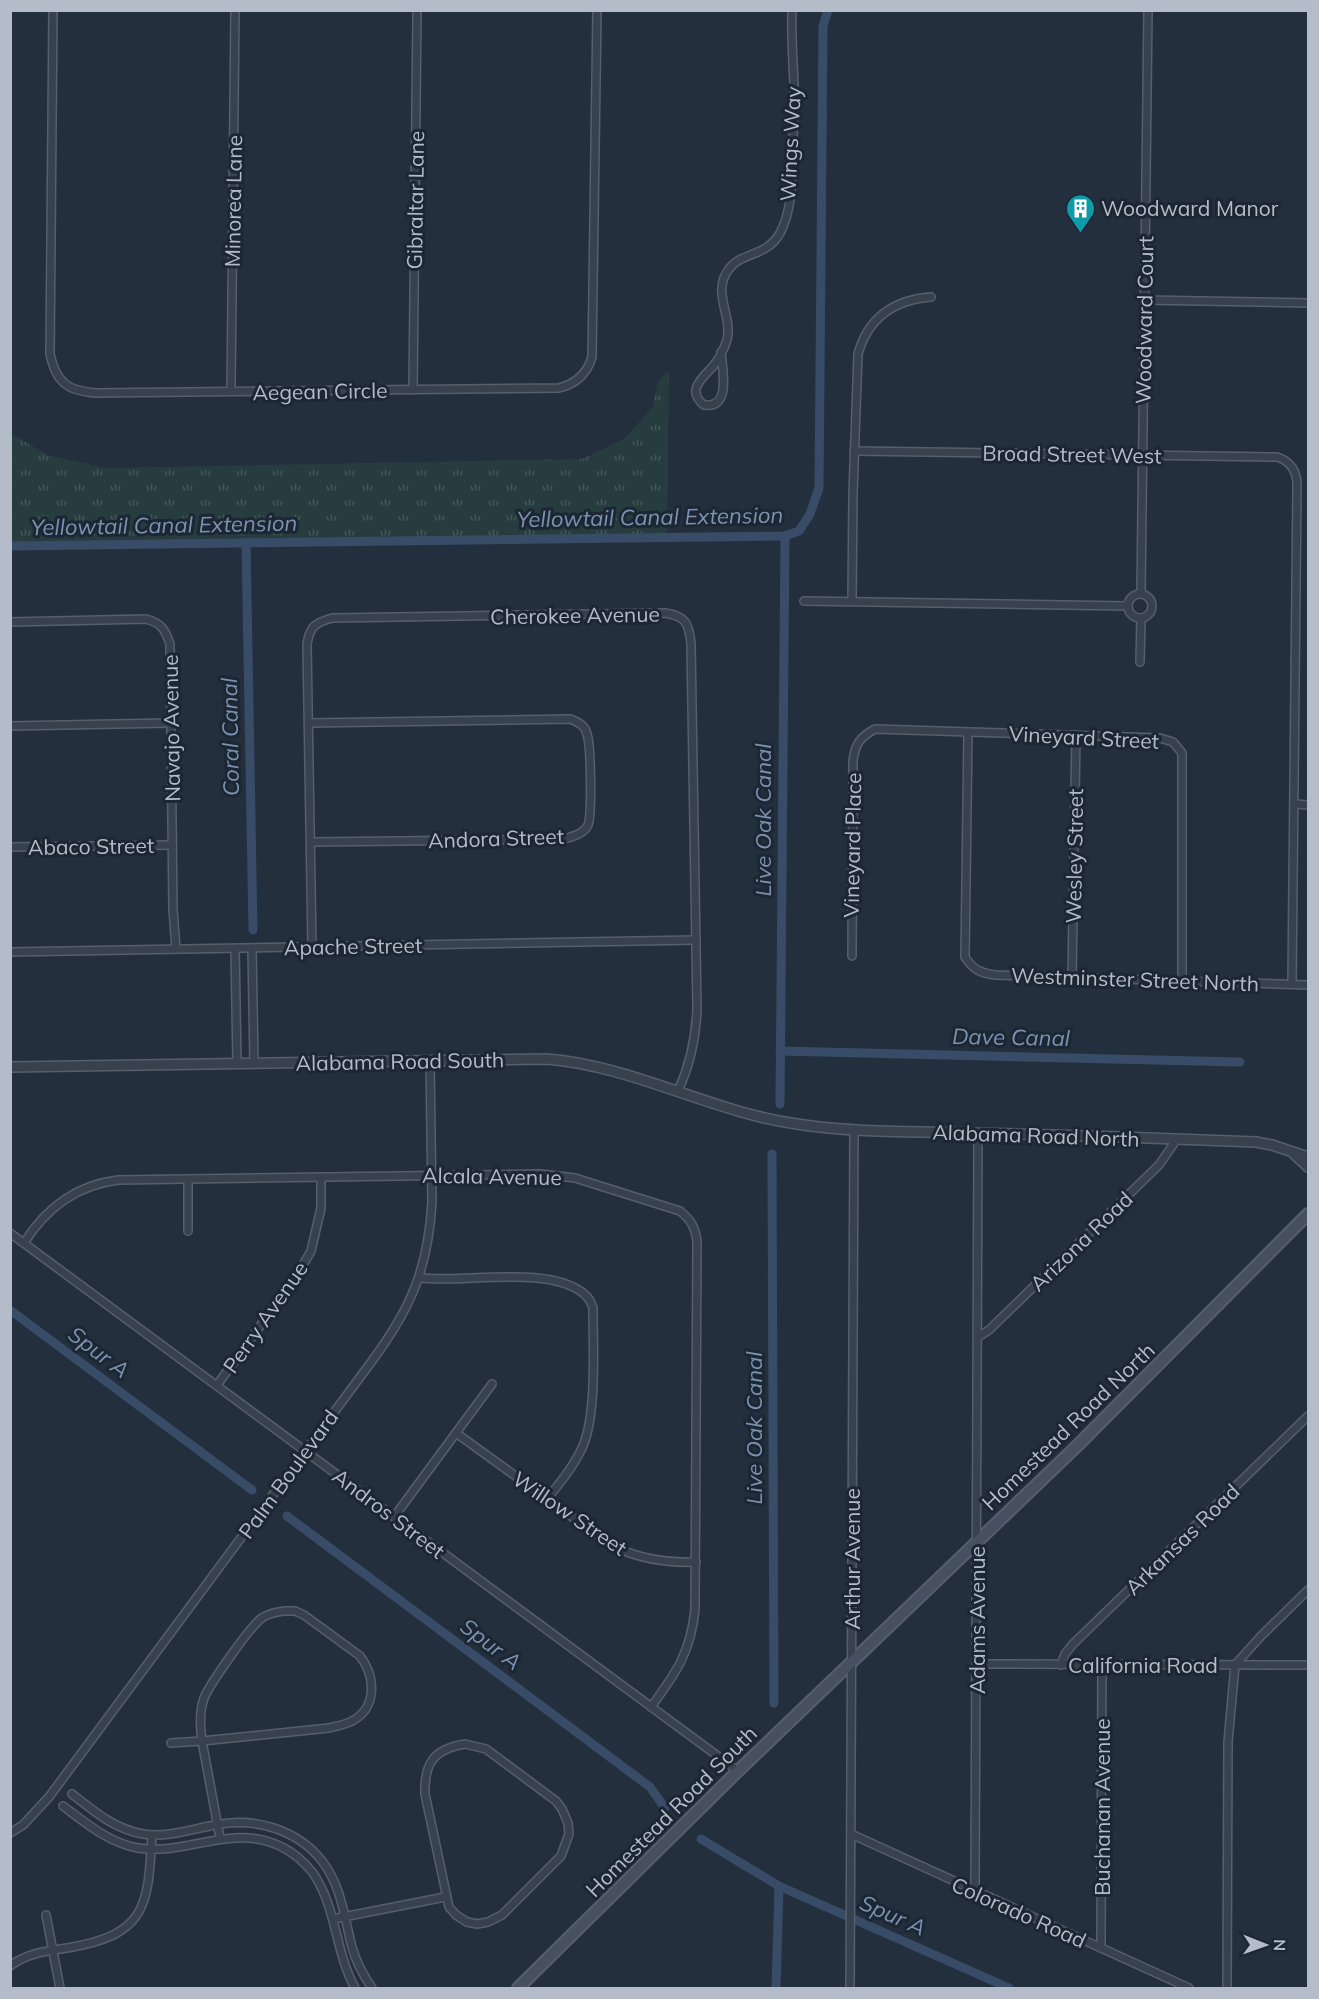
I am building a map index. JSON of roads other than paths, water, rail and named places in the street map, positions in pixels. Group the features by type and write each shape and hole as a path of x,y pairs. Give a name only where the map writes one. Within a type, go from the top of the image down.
{"main road":[{"name":"Homestead Road North","path":"852,1662 1144,1380 1308,1214"},
{"name":"Homestead Road South","path":"518,1989 738,1771 852,1662"}],"street":[{"name":"Aegean Circle","path":"53,10 50,354 59,380 81,392 559,388 571,385 589,368 593,346 597,10"},
{"name":"Minorea Lane","path":"231,391 235,10"},
{"name":"Gibraltar Lane","path":"413,390 417,10"},
{"name":"Wings Way","path":"721,352 723,393 720,401 704,405 697,396 697,384 718,360 721,352 727,340 729,324 722,296 723,281 728,270 735,263 768,248 778,237 785,224 793,159 792,10"},
{"name":"Woodward Court","path":"1141,594 1148,10"},
{"path":"852,601 856,373 862,339 883,313 906,301 931,297"},
{"path":"1144,300 1308,303"},
{"name":"Broad Street West","path":"854,451 1276,457 1284,459 1297,477 1294,804"},
{"path":"1141,594 1148,597 1152,604 1150,612 1141,618 1131,613 1128,606 1131,599 1141,594"},
{"path":"804,601 1128,606"},
{"name":"Cherokee Avenue","path":"312,947 309,631 319,622 344,618 665,613 678,615 686,622 692,644 697,1022 689,1059 678,1091"},
{"path":"1140,662 1141,618"},
{"name":"Navajo Avenue","path":"10,622 146,619 156,622 165,630 170,644 172,845 176,949"},
{"name":"Andora Street","path":"309,723 570,719 582,724 587,734 590,766 588,825 579,835 572,837 564,839 311,842"},
{"path":"10,726 170,723"},
{"name":"Vineyard Street","path":"862,735 875,729 1160,738 1173,742 1182,753 1182,981"},
{"name":"Westminster Street North","path":"968,732 965,957 970,965 980,973 1308,985"},
{"name":"Vineyard Place","path":"852,956 853,761 854,751 862,735"},
{"name":"Wesley Street","path":"1072,977 1076,735"},
{"path":"1292,984 1294,804 1308,805"},
{"name":"Abaco Street","path":"10,847 172,845"},
{"name":"Apache Street","path":"10,952 696,940"},
{"path":"235,948 237,1063"},
{"path":"252,948 254,1063"},
{"name":"Alabama Road South","path":"10,1067 502,1059 567,1061 615,1071 782,1122"},
{"name":"Palm Boulevard","path":"10,1833 23,1825 49,1797 392,1334 408,1305 420,1278 431,1224 430,1060"},
{"name":"Alabama Road North","path":"782,1122 854,1129 1261,1143 1308,1157"},
{"name":"Arthur Avenue","path":"850,1989 854,1129"},
{"name":"Adams Avenue","path":"975,1891 978,1133"},
{"name":"Arizona Road","path":"978,1337 989,1330 1159,1165 1177,1139"},
{"name":"Alabama Road North","path":"1290,1150 1308,1167"},
{"name":"Alcala Avenue","path":"24,1243 58,1203 93,1185 118,1180 553,1174 575,1178 680,1211 690,1219 696,1230 698,1241 695,1609 691,1639 673,1677 651,1707"},
{"name":"Perry Avenue","path":"217,1385 296,1277 311,1251 319,1219 321,1177"},
{"path":"188,1179 188,1231"},
{"name":"Andros Street","path":"10,1233 738,1771"},
{"path":"420,1278 447,1280 524,1277 544,1279 571,1286 589,1298 593,1308 590,1421 575,1461 546,1500"},
{"path":"394,1517 492,1384"},
{"name":"Arkansas Road","path":"1061,1665 1065,1654 1073,1644 1308,1416"},
{"name":"Willow Street","path":"456,1433 592,1533 625,1552 659,1561 696,1562"},
{"path":"1227,1989 1227,1742 1235,1665 1308,1590"},
{"path":"171,1743 202,1741 329,1728 349,1723 366,1709 371,1696 371,1676 368,1665 353,1650 295,1611 275,1612 262,1618 251,1629 213,1682 204,1698 201,1710 202,1741 220,1838"},
{"name":"California Road","path":"977,1664 1308,1665"},
{"name":"Buchanan Avenue","path":"1101,1948 1102,1665"},
{"path":"465,1744 486,1749 556,1801 568,1823 569,1834 561,1856 502,1915 488,1922 477,1924 467,1922 449,1908 445,1897 426,1803 424,1781 427,1768 433,1758 443,1750 465,1744"},
{"path":"72,1794 94,1812 117,1826 152,1835 234,1822 256,1823 273,1827 296,1838 310,1849 328,1869 336,1885 359,1966 372,1989"},
{"path":"63,1806 86,1824 127,1845 151,1849 167,1848 232,1836 276,1844 287,1850 300,1859 322,1888 333,1919 339,1951 355,1989"},
{"path":"86,1824 94,1812"},
{"name":"Colorado Road","path":"851,1834 1189,1989"},
{"path":"10,1966 35,1953 96,1942 118,1933 129,1925 144,1906 149,1878 152,1835"},
{"path":"333,1919 445,1897"},
{"path":"46,1916 60,1989"}],"waterway":[{"name":"Yellowtail Canal Extension","path":"10,546 785,536 799,531 810,514 819,488 823,26 828,10"},
{"name":"Live Oak Canal","path":"780,1104 785,536"},
{"name":"Coral Canal","path":"246,543 253,930"},
{"name":"Dave Canal","path":"780,1051 1240,1062"},
{"name":"Live Oak Canal","path":"772,1154 774,1703"},
{"name":"Spur A","path":"10,1310 252,1490"},
{"name":"Spur A","path":"287,1516 650,1787 665,1808"},
{"name":"Spur A","path":"701,1839 779,1886 1009,1988"},
{"path":"776,1988 779,1886"}],"place":[{"name":"Woodward Manor","path":"1080,234"}]}
